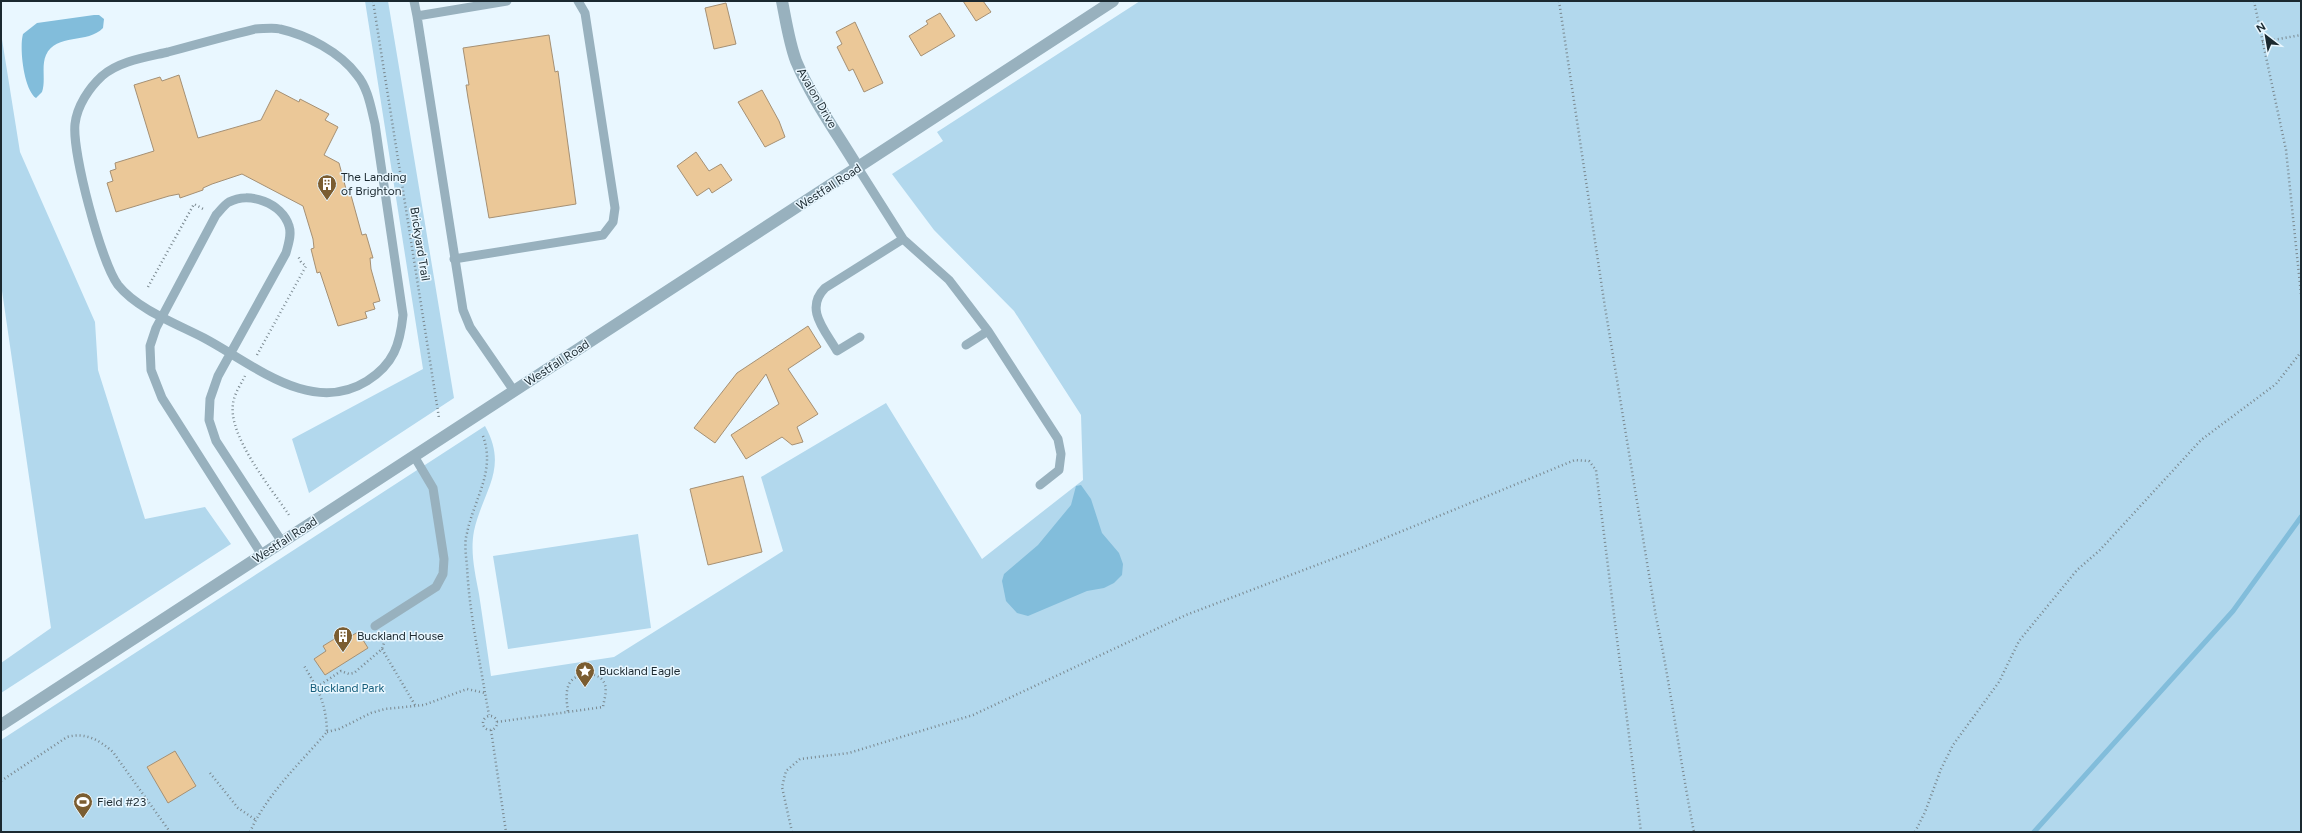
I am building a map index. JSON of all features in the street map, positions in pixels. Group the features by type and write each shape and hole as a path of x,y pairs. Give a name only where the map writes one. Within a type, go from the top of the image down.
{"street":[{"name":"Avalon Drive","path":"782,1 788,34 796,60 816,99 858,168"},
{"name":"Westfall Road","path":"1,725 1113,1"}],"lane":[{"path":"414,1 463,310 470,327 514,391"},
{"path":"417,16 506,1"},
{"path":"454,259 603,235 614,222 615,208 585,13 578,1"},
{"path":"278,28 301,35 342,58 358,76 369,99 375,124 403,315 400,340 393,357 376,375 354,389 333,393 309,392 284,382 229,353 162,316 131,297 118,285 101,247 75,149 75,122 84,97 103,75 126,63 255,29 278,28"},
{"path":"858,168 903,239 949,280 988,331 1058,439 1061,454 1059,470 1040,486"},
{"path":"262,555 162,398 151,370 150,346 162,316 216,216 228,202 243,197 256,198 269,204 282,214 289,226 290,241 286,253 229,353 218,376 210,399 209,420 216,441 282,542"},
{"path":"860,337 837,351 815,314 817,296 825,288 903,239"},
{"path":"966,346 988,331"},
{"path":"375,626 436,587 443,574 444,559 433,488 414,456"}],"path":[{"name":"Brickyard Trail","path":"372,1 439,418"},
{"path":"1559,1 1604,302 1656,617 1666,662 1679,754 1694,832"},
{"path":"2254,1 2286,150 2301,294"},
{"path":"2262,42 2301,35"},
{"path":"148,287 194,204 207,211 210,207"},
{"path":"256,358 306,266 301,262 297,253"},
{"path":"1915,832 1925,812 1941,769 1953,745 1999,682 2019,641 2076,570 2100,550 2201,440 2276,384 2301,352"},
{"path":"246,375 233,403 233,421 241,442 289,515"},
{"path":"483,436 488,448 486,474 466,534 466,555 468,584 484,693 489,715"},
{"path":"792,832 782,788 786,770 800,759 849,753 973,715 1186,615 1356,550 1575,460 1589,461 1596,470 1641,832"},
{"path":"317,687 341,671 349,674 354,673 382,649 384,643 375,626"},
{"path":"382,649 415,706"},
{"path":"303,664 317,687 326,711 326,732"},
{"path":"497,722 568,712 603,707 606,694 605,685 602,679 594,674 584,674 575,677 570,683 566,693 568,712"},
{"path":"250,832 256,820 278,789 326,732 339,729 371,713 385,709 424,705 467,689 484,693"},
{"path":"489,715 496,718 497,722 495,728 491,730"},
{"path":"489,715 483,722 486,729 491,730"},
{"path":"491,730 506,832"},
{"path":"1,781 66,737 76,734 87,735 102,743 113,752 170,832"},
{"path":"210,773 220,783 238,808 256,820"}],"green space":[{"path":"365,1 388,1 454,398 309,493 292,439 423,369"},
{"name":"Buckland Park","path":"1140,1 2301,1 2301,832 1,832 1,740 485,426 492,441 495,455 494,467 492,479 474,531 473,555 491,676 614,657 783,551 761,477 886,403 982,559 1083,480 1081,415 1014,311 934,230 892,174 943,141 937,132"},
{"path":"1,33 20,152 95,322 98,370 145,519 205,507 231,544 1,693 1,663 51,628 1,284"},
{"path":"638,534 651,628 508,649 493,556"}],"shaded area":[{"path":"99,15 104,19 103,28 97,33 57,44 51,48 46,55 43,88 42,92 36,98 28,87 26,78 22,58 23,34 37,23"},
{"path":"1081,485 1091,499 1102,533 1119,553 1123,564 1122,575 1114,583 1104,588 1087,591 1028,616 1017,613 1006,601 1002,581 1004,574 1038,545 1071,505 1076,486"}],"building":[{"path":"963,1 983,1 991,12 976,21"},
{"path":"726,3 736,44 714,49 705,8"},
{"path":"940,13 955,36 921,56 909,36 928,24 926,21"},
{"path":"855,22 883,83 864,92 853,69 849,71 837,47 842,44 836,32"},
{"path":"549,35 555,72 558,71 576,204 489,218 466,85 469,85 463,48"},
{"name":"The Landing of Brighton","path":"179,75 198,138 261,120 276,90 299,102 300,99 329,114 325,120 338,127 324,155 339,163 346,189 349,188 362,235 366,234 373,258 370,258 371,269 380,301 373,303 375,309 365,312 367,318 338,326 320,272 317,273 311,249 314,248 313,239 303,206 242,174 212,184 203,188 203,190 180,198 179,194 169,196 116,212 107,183 113,181 110,171 116,169 115,163 154,151 134,85 160,77 162,81"},
{"path":"762,90 779,121 785,137 765,147 738,102"},
{"path":"696,152 709,171 721,164 732,180 712,193 709,188 697,196 677,166"},
{"path":"808,326 821,347 788,369 818,414 797,427 803,442 792,445 782,437 746,459 731,435 779,404 766,374 715,443 694,428 737,373"},
{"path":"743,476 762,552 708,565 690,489"},
{"name":"Buckland House","path":"358,632 368,648 325,675 314,659 326,651 323,646 336,638 339,643"},
{"path":"175,751 196,786 168,803 147,767"}],"waterway":[{"path":"2034,832 2233,611 2301,517"}],"place":[{"name":"The Landing of Brighton","path":"327,201"},
{"name":"Buckland House","path":"343,653"},
{"name":"Buckland Eagle","path":"585,688"},
{"name":"Field #23","path":"83,819"}]}
